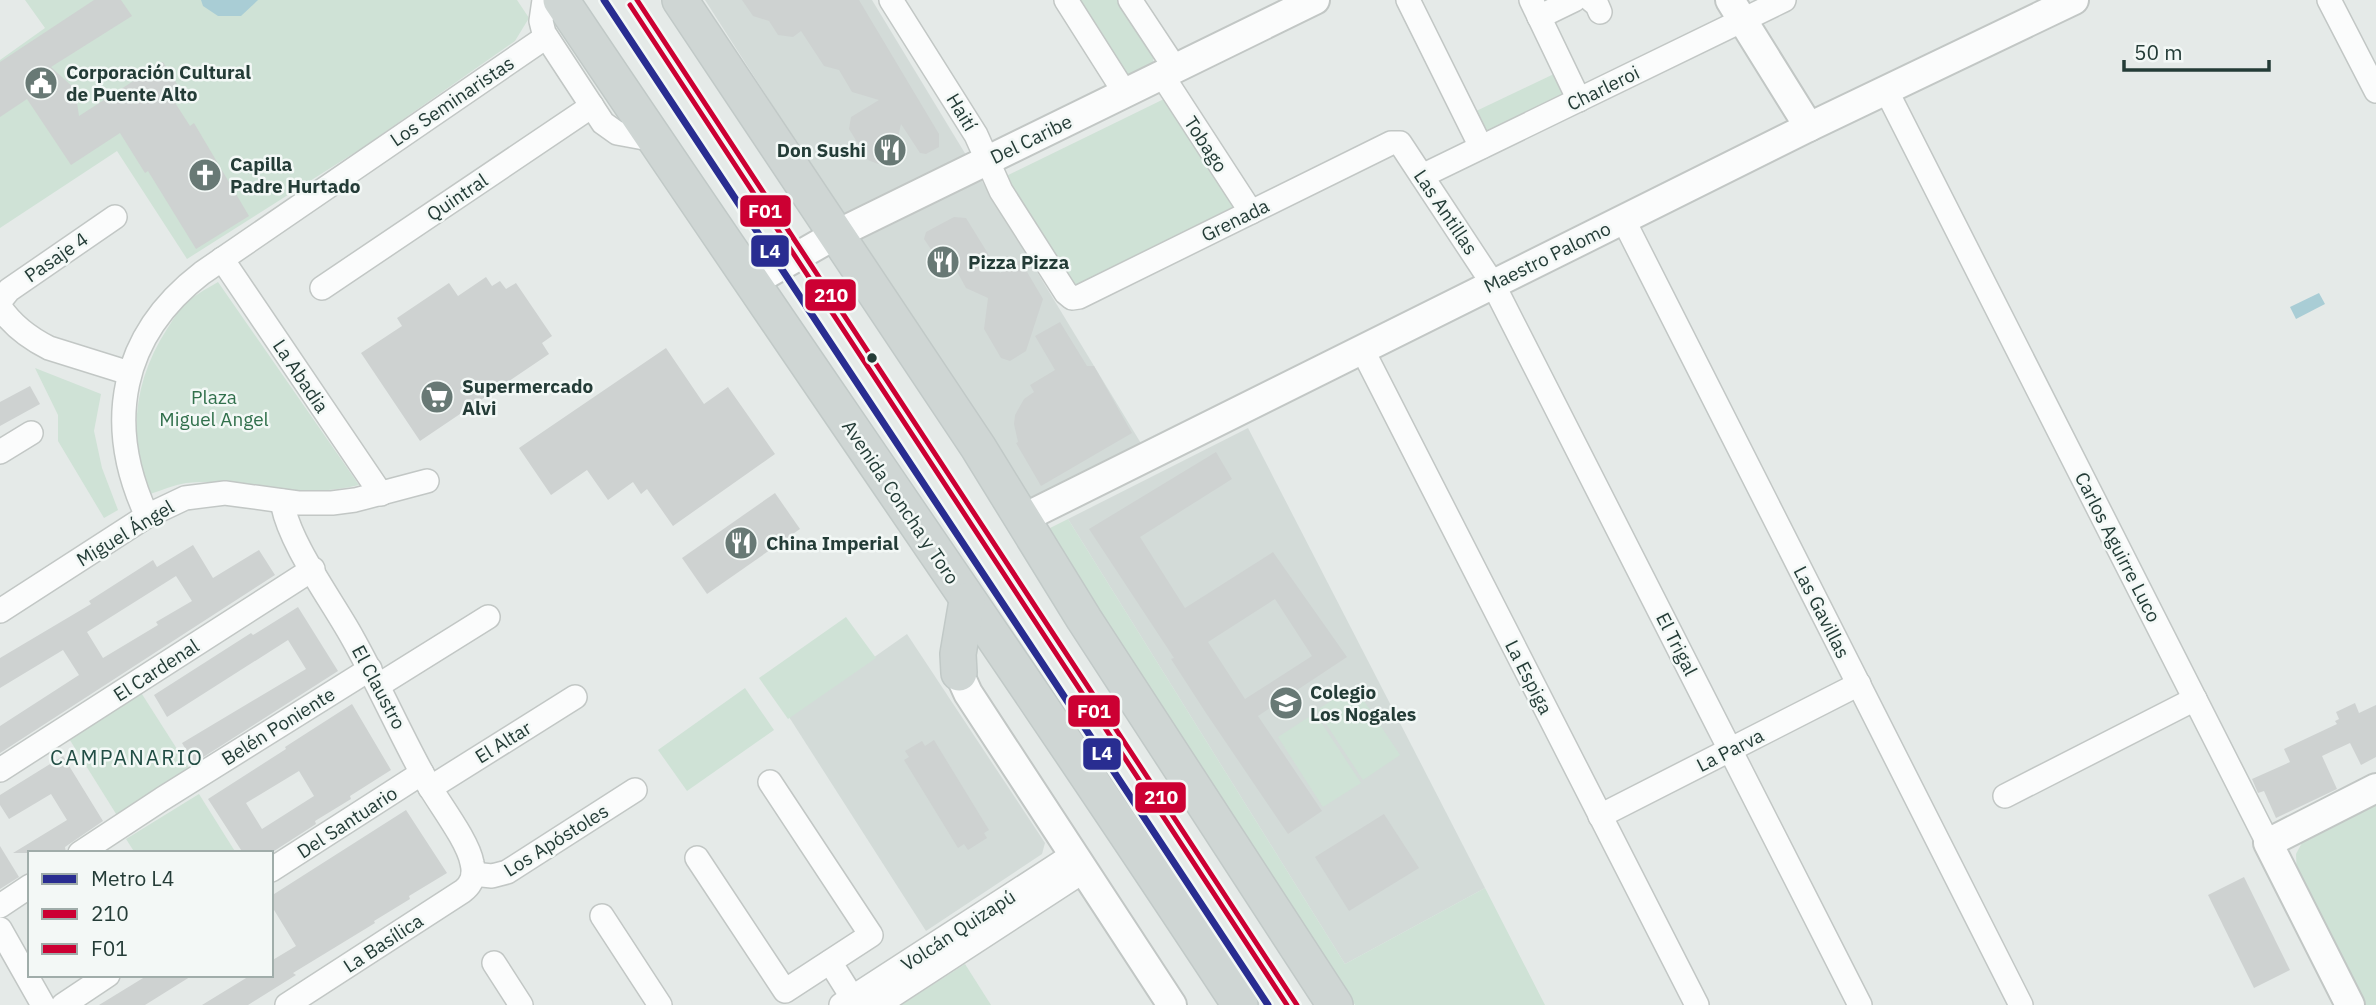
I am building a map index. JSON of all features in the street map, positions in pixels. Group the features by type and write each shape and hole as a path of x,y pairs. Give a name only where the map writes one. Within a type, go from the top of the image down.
{"main road":[{"name":"Avenida Concha y Toro","path":"561,0 1112,811 1240,1005"},
{"path":"680,0 978,447 1084,619 1335,1005"},
{"path":"959,673 958,654 967,601"}],"street":[{"path":"544,0 541,21 546,37 592,106 611,130 655,141"},
{"name":"Haití","path":"891,0 976,135 1001,191 1066,293 1072,298"},
{"path":"1066,0 1125,93"},
{"name":"Tobago","path":"1130,0 1168,72 1251,212"},
{"name":"Del Caribe","path":"751,283 835,235 1315,0"},
{"path":"1408,0 1481,147"},
{"path":"1574,0 1535,8 1579,100"},
{"name":"Charleroi","path":"1422,176 1579,100 1736,10 1784,0"},
{"name":"Maestro Palomo","path":"1022,519 1809,127 2074,0"},
{"path":"2329,0 2376,91"},
{"path":"1736,10 1809,127"},
{"name":"Los Seminaristas","path":"147,516 132,480 124,443 123,408 130,373 145,336 169,302 184,286 222,259 546,37"},
{"name":"Carlos Aguirre Luco","path":"1886,90 2350,1005"},
{"name":"Quintral","path":"322,288 592,106"},
{"name":"Grenada","path":"1072,298 1079,297 1397,142"},
{"name":"Las Antillas","path":"1397,142 1493,284"},
{"name":"Pasaje 4","path":"0,301 9,290 115,217"},
{"name":"Las Gavillas","path":"1623,219 2021,1005"},
{"name":"La Abadia","path":"222,259 381,494"},
{"name":"El Trigal","path":"1493,284 1860,1005"},
{"path":"0,307 13,323 37,342 130,373"},
{"name":"La Espiga","path":"1362,349 1697,1005"},
{"path":"0,452 31,433"},
{"name":"Miguel Ángel","path":"0,611 147,516 185,498 240,494 332,503 381,494 427,481"},
{"name":"El Claustro","path":"282,500 287,523 374,677 426,781 470,856 473,874"},
{"name":"El Cardenal","path":"0,771 313,569"},
{"name":"Belén Poniente","path":"83,851 162,799 374,677 488,617"},
{"path":"959,673 968,693 1172,1005"},
{"name":"La Parva","path":"1600,816 1859,684"},
{"name":"El Altar","path":"426,781 575,697"},
{"path":"2005,796 2195,699"},
{"name":"Del Santuario","path":"273,869 426,781"},
{"path":"697,858 785,991 872,935 770,782"},
{"path":"2268,843 2376,788"},
{"name":"Los Apóstoles","path":"473,874 503,874 635,790"},
{"name":"Volcán Quizapú","path":"850,1003 1079,862"},
{"name":"Volcán Quizapú","path":"878,1005 1079,862"},
{"name":"La Basílica","path":"287,1005 463,891 473,874"},
{"path":"0,906 28,887"},
{"path":"602,916 660,1005"},
{"path":"0,929 43,1005"},
{"path":"830,962 850,1003"},
{"path":"494,963 521,1005"},
{"path":"63,1005 105,977"}],"shaded area":[{"path":"705,0 872,0 1142,445 1026,500"},
{"name":"Colegio Los Nogales","path":"1248,428 1485,888 1345,964 1068,519"},
{"path":"907,634 1045,843 1042,854 926,931 789,717"}],"green space":[{"path":"25,0 517,0 529,18 515,41 362,148 187,259 117,151 0,228 0,60 45,28"},
{"path":"1074,0 1120,0 1154,54 1153,63 1128,75 1118,70"},
{"path":"1556,73 1569,99 1489,137 1472,113"},
{"path":"1164,99 1233,207 1074,286 1002,178"},
{"name":"Plaza Miguel Angel","path":"218,282 359,485 311,491 200,482 182,484 150,494 138,451 137,430 141,389 147,368 180,309"},
{"path":"35,368 101,394 94,431 102,468 118,510 104,518 58,441 58,415"},
{"path":"1068,519 1345,964 1485,888 1545,1005 1355,1005 1044,531"},
{"path":"846,617 876,658 788,719 759,678"},
{"path":"1354,686 1400,755 1363,780 1317,710"},
{"path":"745,688 774,730 687,791 658,750"},
{"path":"140,691 191,771 118,817 68,737"},
{"path":"1315,713 1361,783 1323,807 1278,737"},
{"path":"199,794 235,851 134,851 126,839"},
{"path":"2376,801 2376,1005 2361,1005 2297,877 2296,854 2305,837"},
{"path":"965,964 991,1005 901,1005"}],"water":[{"path":"201,0 258,0 241,16 218,16 203,6"},
{"path":"2319,293 2325,304 2296,319 2290,307"}],"building":[{"path":"94,0 121,0 132,16 51,67 75,89 79,116 163,62 182,92 172,98 190,126 194,123 249,216 196,249 148,171 145,173 120,133 71,165 27,99 0,117 0,62"},
{"path":"742,0 859,0 939,134 939,147 926,154 920,153 901,124 894,155 878,164 868,160 849,129 851,117 879,100 852,92 839,70 824,66 801,31 793,37 778,35 769,21 753,16"},
{"path":"954,217 966,218 1000,273 1020,260 1043,299 1026,351 1010,361 1001,358 984,329 988,298 966,288 954,266 940,263 924,239 926,232"},
{"name":"Supermercado Alvi","path":"486,277 492,286 500,281 506,289 516,283 552,336 542,343 549,354 420,441 361,353 402,326 397,318 449,283 458,296"},
{"path":"1060,322 1087,366 1094,366 1132,433 1041,486 1016,443 1015,415 1024,399 1034,392 1030,385 1055,370 1035,336"},
{"path":"666,348 704,404 728,387 775,454 673,526 647,489 641,494 633,482 608,500 587,470 551,495 519,448"},
{"path":"30,386 40,404 0,426 0,402"},
{"path":"1216,452 1232,479 1140,537 1185,608 1273,552 1347,657 1258,716 1322,811 1288,834 1206,713 1171,659 1174,658 1089,529","holes":["1275,599 1312,656 1245,699 1208,642"]},
{"name":"China Imperial","path":"775,493 800,529 707,594 682,558"},
{"path":"193,545 213,578 259,550 275,575 0,753 0,726 79,675 63,650 0,688 0,658 91,604 89,601 153,560 157,567","holes":["176,576 192,601 103,658 87,632"]},
{"path":"298,607 338,671 194,763 182,743 306,669 288,640 167,717 154,695 251,633 253,635"},
{"path":"2355,703 2359,713 2376,705 2376,757 2361,765 2350,743 2322,756 2337,789 2276,818 2264,791 2258,793 2252,779 2290,762 2284,749 2337,724 2335,721 2339,719 2336,712"},
{"path":"352,704 391,770 273,852 242,851 208,799 286,749 285,747","holes":["299,771 314,796 262,829 246,803"]},
{"path":"934,740 989,830 984,833 987,838 968,850 964,844 958,848 904,760 909,757 905,751 922,741 925,746"},
{"path":"63,756 103,821 65,847 66,851 13,853 67,820 51,794 9,819 0,805 0,795"},
{"path":"406,810 447,873 248,1005 202,1005 248,977 273,977 273,960 296,946 273,908 273,895"},
{"path":"1384,814 1419,868 1349,911 1315,857"},
{"path":"0,846 19,877 0,889"},
{"path":"2244,877 2290,970 2254,988 2208,895"},
{"path":"145,977 190,977 145,1005 99,1005"}],"metro line":[{"name":"L4","path":"604,0 1268,1005"}],"transit line":[{"name":"210","path":"637,0 1297,1005"},
{"name":"F01","path":"630,5 1287,1005"}],"place":[{"name":"Corporación Cultural de Puente Alto","path":"41,83"},
{"name":"Don Sushi","path":"890,150"},
{"name":"Capilla Padre Hurtado","path":"205,175"},
{"name":"Pizza Pizza","path":"943,262"},
{"name":"Supermercado Alvi","path":"437,397"},
{"name":"China Imperial","path":"741,543"},
{"name":"Colegio Los Nogales","path":"1286,703"}],"district":[{"name":"CAMPANARIO","path":"127,758"}]}
